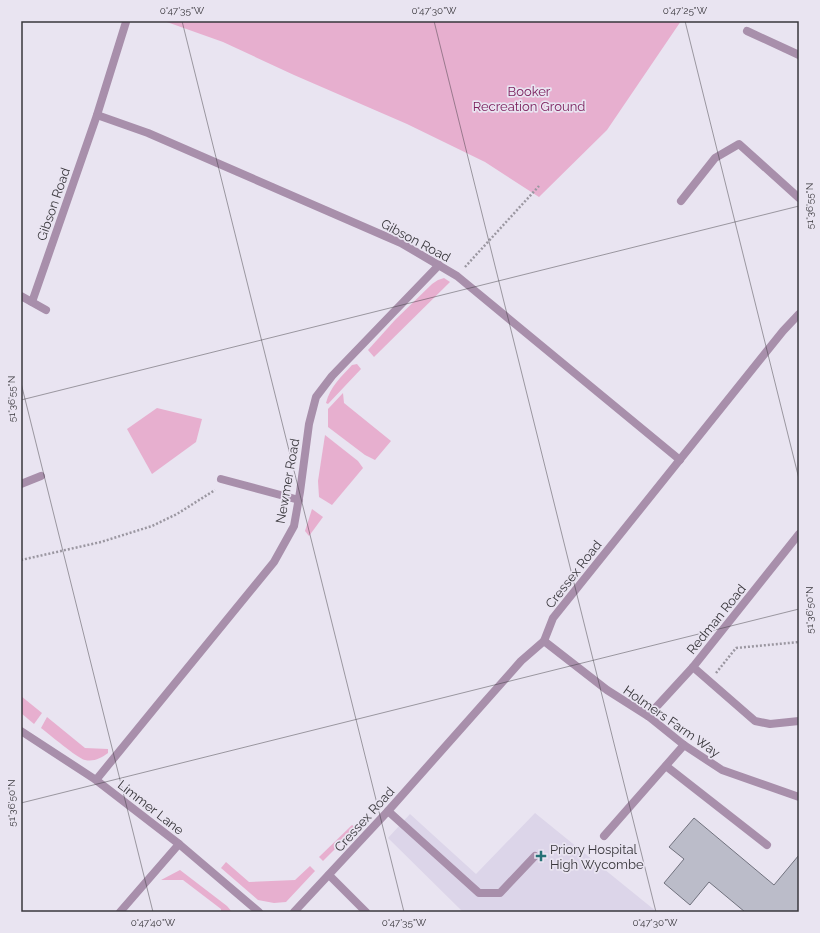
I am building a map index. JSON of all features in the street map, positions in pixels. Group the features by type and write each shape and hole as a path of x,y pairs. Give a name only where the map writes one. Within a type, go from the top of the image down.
{"street":[{"name":"Gibson Road","path":"32,302 97,115 126,22"},
{"path":"747,31 799,55"},
{"name":"Gibson Road","path":"97,115 148,133 394,240 457,276 680,460"},
{"path":"681,201 715,158 740,144 799,198"},
{"name":"Newmer Road","path":"96,780 274,562 294,526 309,424 316,397 332,376 438,265"},
{"path":"21,296 46,310"},
{"name":"Cressex Road","path":"294,912 388,811 521,661 544,641 554,618 783,331 799,314"},
{"path":"21,484 42,476"},
{"path":"221,479 299,500"},
{"name":"Redman Road","path":"648,716 693,667 797,540"},
{"name":"Holmers Farm Way","path":"544,641 607,690 648,716 684,745 722,770 799,797"},
{"path":"693,667 755,721 770,724 799,720"},
{"name":"Limmer Lane","path":"21,731 96,780 179,844 259,912"},
{"path":"604,836 684,745"},
{"path":"666,766 767,845"},
{"path":"388,811 479,893 500,893 535,856"},
{"path":"120,912 179,844"},
{"path":"328,875 366,912"}],"path":[{"path":"457,276 539,186"},
{"path":"21,560 100,542 152,526 177,514 229,481"},
{"path":"709,682 736,648 799,642"}],"shaded area":[{"name":"Priory Hospital High Wycombe","path":"535,813 657,912 463,912 388,838 410,814 476,874"}],"green space":[{"name":"Booker Recreation Ground","path":"164,21 681,21 607,130 539,197 485,162 407,124 294,75 223,42"},
{"path":"444,278 450,282 374,357 368,350 395,320 432,284"},
{"path":"357,364 361,369 328,404 326,403 336,382 352,365"},
{"path":"343,393 344,403 391,441 375,460 365,455 328,427 328,409"},
{"path":"157,408 202,419 196,442 152,474 127,429"},
{"path":"325,435 358,461 363,468 332,505 319,497 318,481"},
{"path":"312,509 323,517 309,536 305,531"},
{"path":"21,696 42,713 34,724 21,713"},
{"path":"47,717 85,748 108,749 108,753 94,760 85,760 81,758 41,728"},
{"path":"352,825 356,828 323,861 319,857"},
{"path":"226,862 249,882 295,880 310,866 315,871 286,902 274,903 258,900 221,868"},
{"path":"180,870 227,906 232,912 221,912 221,909 183,880 161,880"}],"building":[{"path":"694,818 774,885 799,855 799,912 745,912 709,882 690,905 664,883 684,859 669,847"}],"place":[{"name":"Priory Hospital High Wycombe","path":"541,856"}]}
